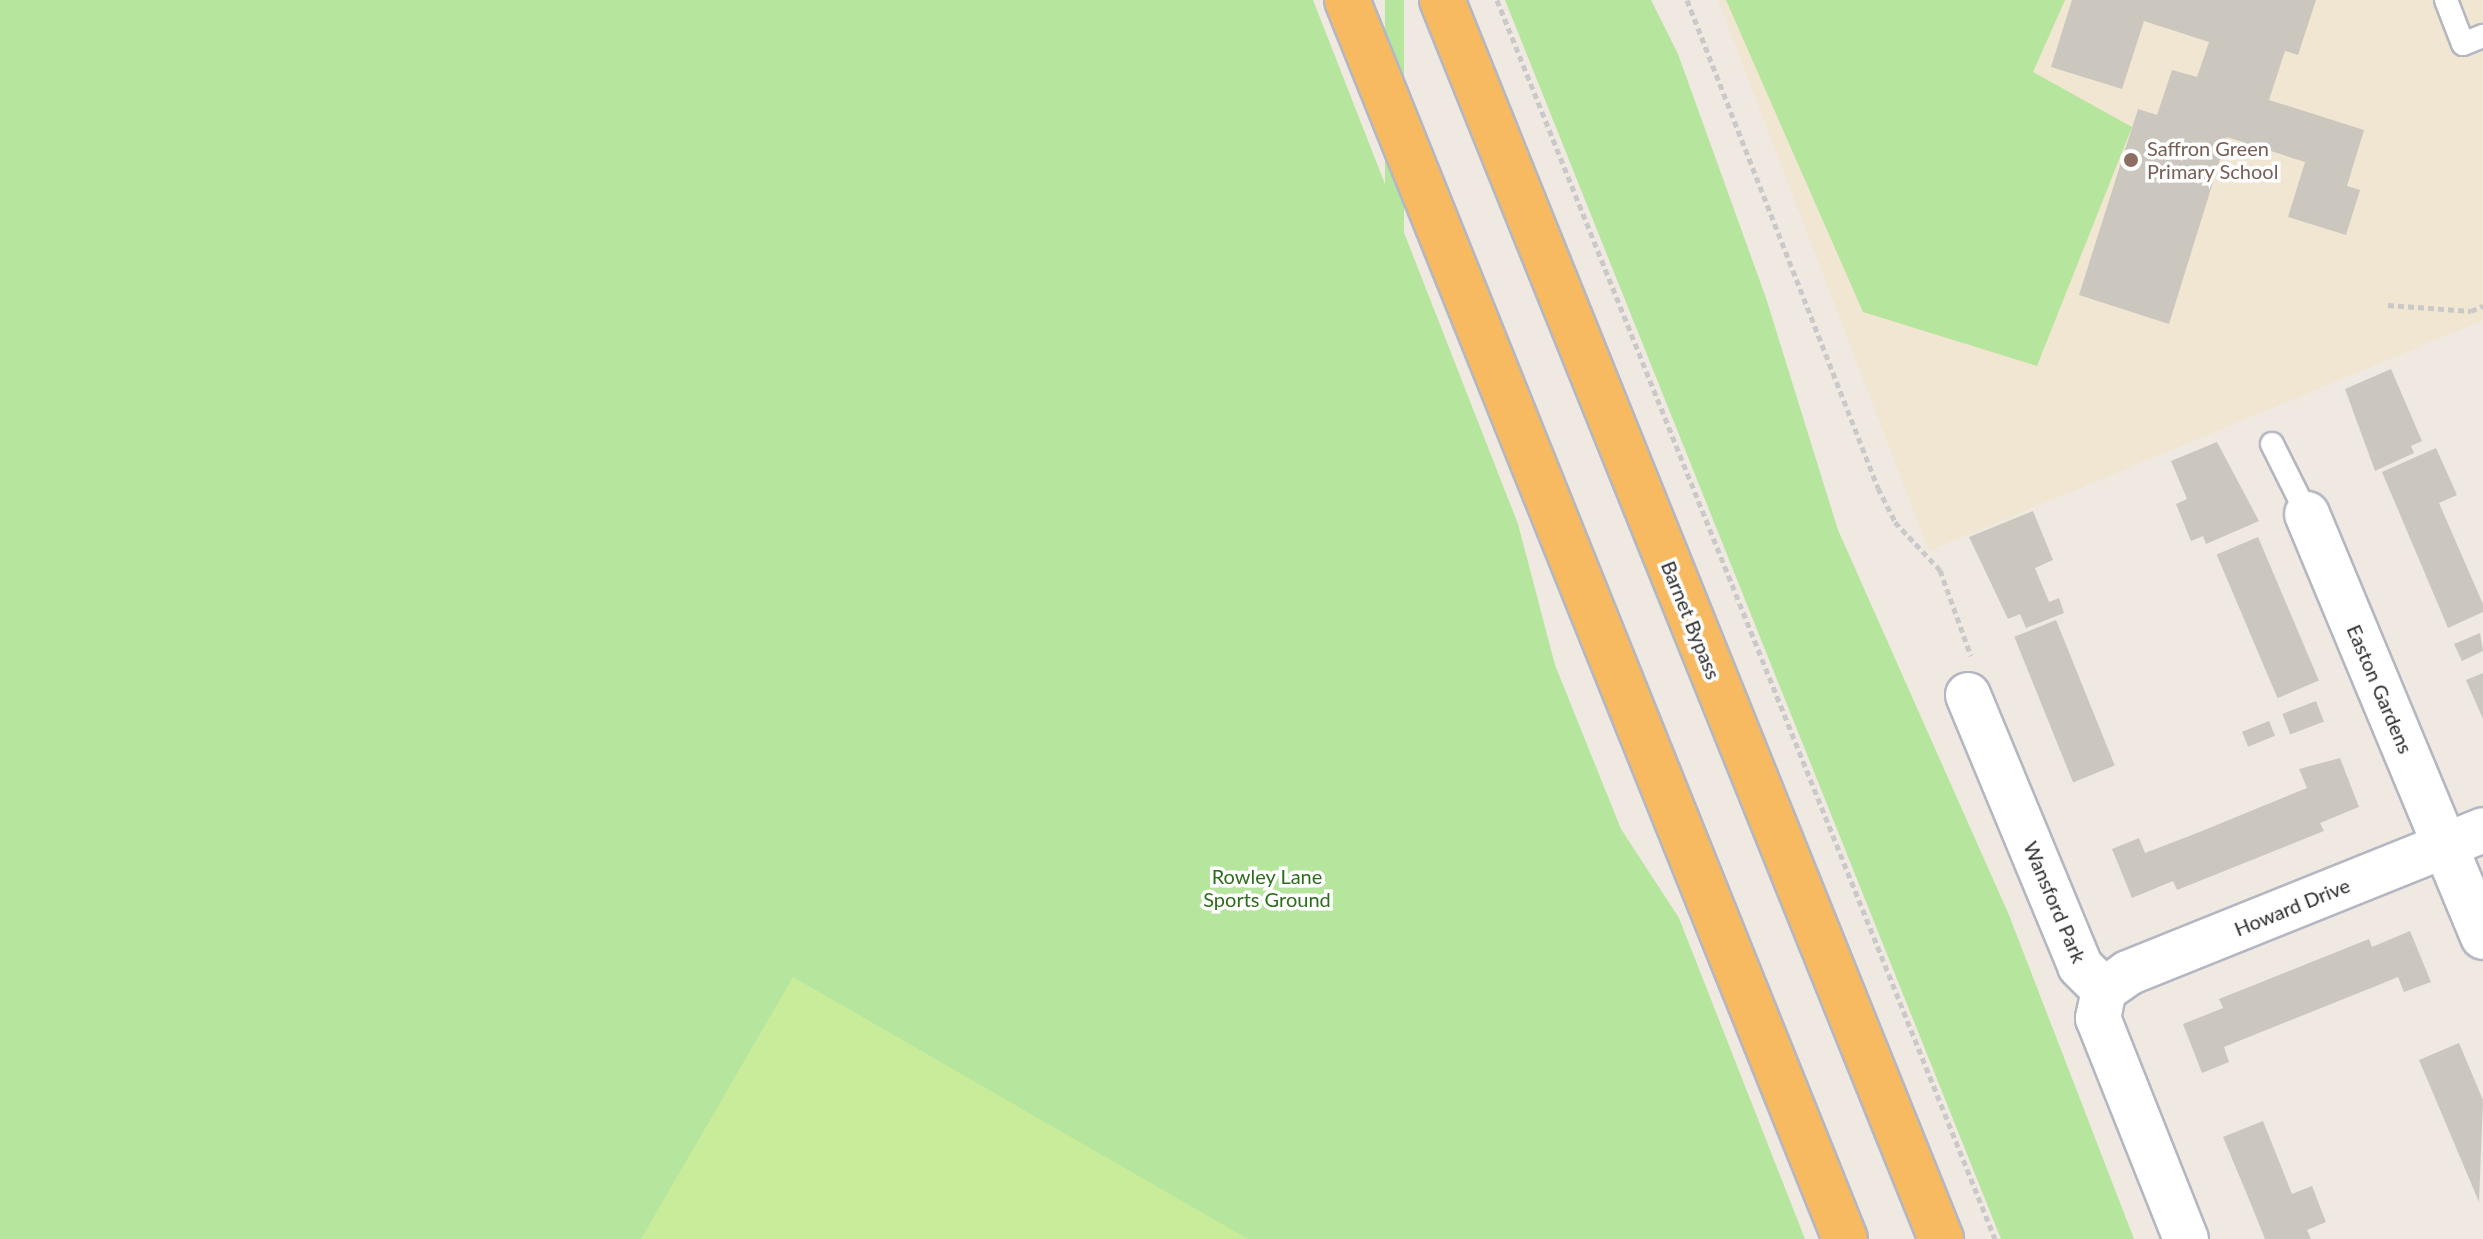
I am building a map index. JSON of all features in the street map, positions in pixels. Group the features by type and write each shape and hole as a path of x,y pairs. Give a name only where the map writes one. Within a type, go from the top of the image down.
{"highway":[{"path":"1347,0 1845,1239"},
{"name":"Barnet Bypass","path":"1442,0 1941,1239"}],"street":[{"name":"Easton Gardens","path":"2307,514 2464,838 2483,937"},
{"name":"Wansford Park","path":"1968,695 2080,966 2104,990"},
{"name":"Howard Drive","path":"2104,990 2128,973 2464,838"},
{"path":"2104,990 2098,1018 2186,1239"}],"lane":[{"path":"2446,0 2463,44 2483,36"},
{"name":"Easton Gardens","path":"2272,444 2307,514"}],"path":[{"path":"1497,0 1995,1239"},
{"path":"1687,0 1878,488 1895,522 1940,570 1980,679 1968,695"},
{"path":"2388,305 2471,311 2483,306"}],"shaded area":[{"name":"Saffron Green Primary School","path":"1718,0 2483,0 2483,320 1929,551"}],"green space":[{"name":"Rowley Lane Sports Ground","path":"0,0 1313,0 1518,524 1555,665 1621,829 1679,918 1805,1239 0,1239"},
{"path":"1385,0 1404,0 1404,1239 1385,1239"},
{"path":"1505,0 1651,0 1678,54 1766,298 1838,530 2009,915 2134,1239 2001,1239"},
{"path":"1726,0 2065,0 2033,72 2132,127 2037,366 1863,312"},
{"path":"793,977 1248,1239 641,1239"}],"building":[{"path":"2072,0 2316,0 2298,55 2285,51 2269,100 2364,130 2347,186 2360,190 2346,235 2288,217 2305,162 2227,137 2169,324 2079,295 2138,109 2157,115 2172,70 2197,77 2209,42 2144,21 2122,89 2051,67"},
{"path":"2391,369 2422,441 2411,446 2414,453 2375,471 2345,389"},
{"path":"2217,442 2259,521 2206,544 2203,536 2191,541 2176,504 2187,499 2171,461"},
{"path":"2436,448 2457,495 2439,503 2483,604 2483,612 2448,628 2382,472"},
{"path":"2033,511 2053,560 2035,568 2049,602 2059,598 2064,613 2026,628 2020,614 2008,619 1969,537"},
{"path":"2258,537 2319,681 2278,698 2217,555"},
{"path":"2056,620 2115,766 2073,782 2014,637"},
{"path":"2480,633 2483,651 2462,661 2454,644"},
{"path":"2483,673 2483,719 2466,680"},
{"path":"2316,701 2324,722 2290,734 2282,714"},
{"path":"2269,721 2275,736 2248,747 2242,732"},
{"path":"2340,758 2359,807 2320,823 2324,831 2177,890 2173,881 2132,898 2112,849 2139,838 2145,853 2197,833 2307,788 2299,769"},
{"path":"2410,931 2431,982 2404,992 2398,977 2224,1047 2229,1062 2202,1073 2183,1024 2223,1008 2219,999 2369,939 2372,947"},
{"path":"2459,1043 2483,1100 2479,1202 2419,1060"},
{"path":"2263,1121 2292,1194 2312,1186 2326,1222 2307,1230 2311,1239 2265,1239 2223,1137"}],"place":[{"name":"Saffron Green Primary School","path":"2131,160"}]}
